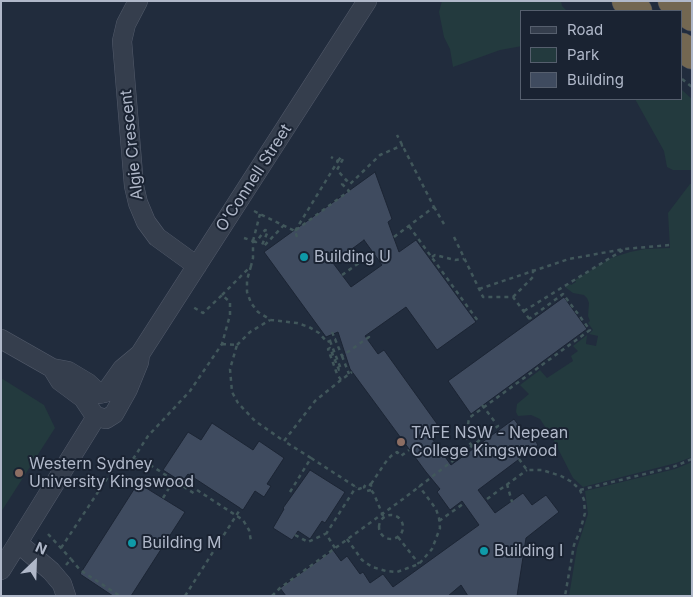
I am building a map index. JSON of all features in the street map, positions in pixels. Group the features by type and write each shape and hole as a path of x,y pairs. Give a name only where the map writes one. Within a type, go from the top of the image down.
{"highway":[{"path":"626,1 637,10"},
{"path":"672,1 692,17"}],"street":[{"name":"Algie Crescent","path":"138,1 126,24 122,41 134,186 138,204 146,222 157,237 197,266"},
{"name":"O'Connell Street","path":"1,570 98,403 122,369 140,354 367,1"},
{"path":"1,339 52,368 68,371 88,382 98,403"},
{"name":"O'Connell Street","path":"98,403 114,399 116,409 135,375 140,354"},
{"path":"18,543 52,571 62,584 66,596"}],"path":[{"path":"397,135 444,224"},
{"path":"295,231 341,157 343,159 337,170 350,184 380,154 403,146"},
{"path":"331,157 338,162"},
{"path":"295,231 349,191 342,184 346,180"},
{"path":"394,237 434,208"},
{"path":"254,211 295,231 297,237"},
{"path":"260,214 253,241 254,258 247,280 247,292 251,303 258,312 271,320 297,323 309,327 319,333 327,342 335,339"},
{"path":"244,238 256,242 265,230 268,231 262,245 264,246 284,225"},
{"path":"409,226 478,321"},
{"path":"454,237 483,297 513,297 533,277 533,270"},
{"path":"479,289 569,259 624,249 670,245"},
{"path":"524,311 624,249"},
{"path":"342,275 372,253"},
{"path":"432,257 435,255 455,260 464,258"},
{"path":"193,307 203,313 251,266"},
{"path":"472,446 466,438 469,418 590,330 563,294 530,320 513,297"},
{"path":"133,460 148,436 190,391 222,344 230,315 230,302 222,295"},
{"path":"271,320 250,332 237,345 230,369 230,381 235,398 246,412 284,441 359,489 366,484 371,484"},
{"path":"284,441 315,401 351,373 332,332"},
{"path":"342,356 369,337 367,335"},
{"path":"330,341 341,369 339,370 330,348 328,349 341,380"},
{"path":"222,344 237,345"},
{"path":"272,596 280,588 498,426 482,406"},
{"path":"384,518 371,490 371,484 391,456 397,452 401,456 409,450"},
{"path":"290,492 311,458"},
{"path":"519,459 527,470"},
{"path":"580,490 673,467 692,459"},
{"path":"61,548 112,471 124,460 144,462 195,494"},
{"path":"487,499 527,470 542,470 561,476 572,482 580,490 584,500 585,513 574,545 565,596"},
{"path":"163,498 175,480"},
{"path":"507,484 512,502"},
{"path":"347,540 362,560 372,567 397,572 419,564 432,549 440,528 436,509 419,486"},
{"path":"295,535 308,542 326,534 356,487"},
{"path":"364,487 367,491 371,490"},
{"path":"198,490 246,523 251,542"},
{"path":"439,521 463,504"},
{"path":"185,596 241,508"},
{"path":"390,515 400,519 403,527 398,537 390,539 383,535 380,528 384,518 390,515"},
{"path":"48,534 80,570 120,596"},
{"path":"326,534 335,548"},
{"path":"398,537 419,564"},
{"path":"61,570 71,559"},
{"path":"112,596 114,592"}],"green space":[{"path":"442,1 561,1 562,6 566,10 520,10 520,46 500,50 453,67 450,49 444,37 439,12"},
{"path":"683,91 692,99 692,170 673,170 667,167 664,151 636,100 683,100"},
{"path":"690,184 692,184 692,457 676,463 583,487 573,478 553,439 540,419 531,415 518,416 516,412 517,404 529,394 520,385 540,370 547,378 573,361 571,356 578,351 573,346 587,335 586,344 596,346 598,336 589,334 593,330 588,323 590,321 587,298 584,295 573,293 565,287 576,282 575,280 611,258 645,249 670,248 668,213"},
{"name":"Western Sydney University Kingswood","path":"1,378 44,405 55,428 1,512"},
{"path":"692,462 692,596 569,596 577,548 588,514 585,491 675,469"}],"building":[{"path":"375,172 392,219 388,222 399,252 416,240 476,322 437,350 406,307 365,336 378,354 384,350 440,428 430,436 451,465 514,419 522,430 526,427 538,445 478,490 495,513 523,493 532,505 546,495 559,512 526,538 517,596 468,596 461,585 448,596 286,596 280,588 333,550 341,561 347,556 360,574 363,572 370,583 383,574 393,587 479,525 462,501 450,510 437,492 440,489 350,369 338,332 326,337 264,252","holes":["364,240 382,265 351,287 333,263"]},
{"path":"564,297 587,329 471,414 448,381"},
{"path":"212,423 253,450 259,441 284,458 267,484 271,486 264,497 255,491 243,510 188,474 182,482 163,470 188,432 201,440"},
{"path":"310,470 345,492 325,523 322,521 310,539 298,531 292,540 273,528 283,508"},
{"name":"Building M","path":"138,483 185,512 131,596 113,596 80,574"}],"place":[{"name":"Building U","path":"304,257"},
{"name":"TAFE NSW - Nepean College Kingswood","path":"401,442"},
{"name":"Western Sydney University Kingswood","path":"19,473"},
{"name":"Building M","path":"132,543"},
{"name":"Building I","path":"484,551"}]}
